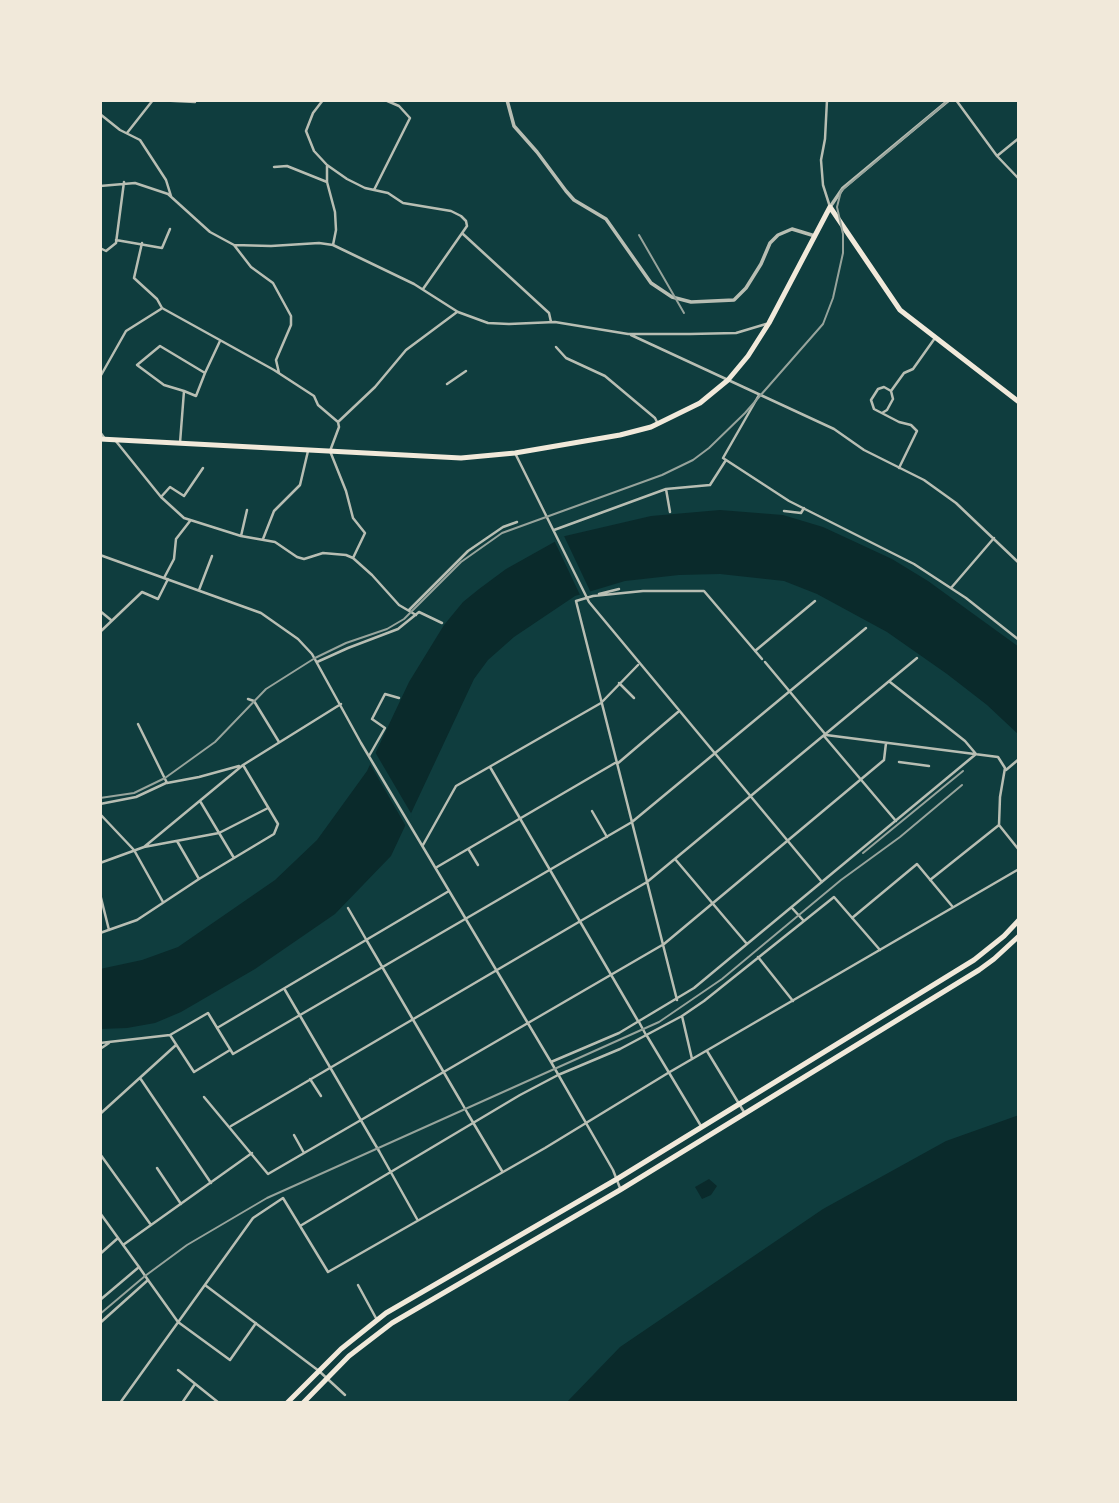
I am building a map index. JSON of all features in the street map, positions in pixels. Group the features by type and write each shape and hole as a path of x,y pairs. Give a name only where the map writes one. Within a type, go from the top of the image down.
{"highway":[{"path":"102,439 461,458 515,453 620,435 658,424 700,403 728,380 748,356 769,323 830,207 890,298 913,322 1019,402"},
{"path":"287,1403 341,1349 377,1320 617,1179 974,960 1019,920"},
{"path":"303,1403 349,1356 392,1323 620,1190 979,970 1019,936"}],"street":[{"path":"127,134 155,100 195,102"},
{"path":"323,100 313,113 306,131 314,151 327,165 347,179 388,193 404,203 443,209 461,216 467,226 423,289"},
{"path":"374,190 410,118 399,106 385,100"},
{"path":"507,100 514,126 566,191 575,200 606,219 651,283 671,297 691,302 734,300 746,288 770,243 778,235 792,229 814,236"},
{"path":"827,100 821,160 823,185 830,207"},
{"path":"830,207 843,188 950,100"},
{"path":"956,100 997,156 1019,180"},
{"path":"100,114 140,140 166,180 171,196"},
{"path":"997,156 1019,138"},
{"path":"327,165 327,181 335,212 333,245"},
{"path":"274,167 287,166 327,181"},
{"path":"100,248 106,251 116,240 124,183"},
{"path":"100,186 135,183 171,196 210,232 233,245 250,267 273,283 291,316 291,325 276,360 280,375"},
{"path":"116,240 162,248 170,229"},
{"path":"462,234 549,313 551,322"},
{"path":"142,243 134,278 157,299 162,308 314,396 318,405 338,422 339,427 330,452 346,491 353,518 365,533 353,558"},
{"path":"233,245 333,245 423,289 458,312 497,324 551,322 628,334 736,333 769,323"},
{"path":"100,377 126,331 162,308"},
{"path":"338,422 375,387 406,350 458,312"},
{"path":"628,334 834,429 864,450 924,480 956,503 1019,563"},
{"path":"891,391 904,373 913,369 936,338"},
{"path":"205,373 160,346 137,366 164,385 196,396 220,340"},
{"path":"556,348 566,358 605,376 655,418 658,424"},
{"path":"447,384 466,371"},
{"path":"882,413 893,399 891,391 884,387 878,389 871,400 874,409 882,413 911,425 917,431 899,468"},
{"path":"180,443 184,391"},
{"path":"759,395 723,458 789,500 899,555 951,588 1019,640"},
{"path":"100,432 102,439"},
{"path":"115,440 161,497 184,518 241,536 275,542 304,559 323,553 353,558 397,603 416,615"},
{"path":"263,539 274,510 300,485 308,450"},
{"path":"515,453 585,597 822,881"},
{"path":"553,530 666,489 709,485 726,460"},
{"path":"161,497 170,486 184,496 203,468"},
{"path":"666,489 670,512"},
{"path":"784,511 801,513 804,508"},
{"path":"241,536 247,510"},
{"path":"100,632 142,592 158,599 174,559 176,539 190,521"},
{"path":"409,610 468,551 503,527 517,522"},
{"path":"951,588 994,537"},
{"path":"100,555 269,617 298,639 317,662 369,756 551,1062 617,1179 620,1190"},
{"path":"199,590 212,556"},
{"path":"593,596 619,589"},
{"path":"677,1000 576,601 585,597 643,591 704,591 896,821"},
{"path":"755,651 815,601"},
{"path":"100,611 111,620"},
{"path":"317,662 398,629 420,612 442,623"},
{"path":"100,1042 170,1035 208,1013 233,1054 632,822 866,628"},
{"path":"231,1126 647,882 917,659"},
{"path":"424,845 456,786 601,703 639,664"},
{"path":"889,682 965,741 976,754"},
{"path":"619,683 634,698"},
{"path":"369,756 386,728 372,719 385,694 399,698"},
{"path":"248,699 254,701 278,742"},
{"path":"144,847 243,765 341,704"},
{"path":"437,867 616,763 678,711"},
{"path":"138,724 167,783"},
{"path":"825,736 998,757 1005,770 999,825 1019,850"},
{"path":"204,1097 231,1126 268,1174 664,944 884,760 886,743"},
{"path":"551,1062 639,1022 677,1000 976,754"},
{"path":"1005,770 1019,758"},
{"path":"899,762 929,766"},
{"path":"100,785 100,804 136,797 167,783 243,765"},
{"path":"100,933 138,920 276,832 278,824 243,765"},
{"path":"490,767 701,1126"},
{"path":"200,802 234,858"},
{"path":"100,863 144,847 219,834 268,808"},
{"path":"592,811 607,837"},
{"path":"100,814 134,850 163,902"},
{"path":"930,880 999,825"},
{"path":"177,841 199,879"},
{"path":"468,849 478,865"},
{"path":"675,859 747,944"},
{"path":"852,918 917,864 953,906"},
{"path":"120,1403 253,1218 283,1198 328,1272 1019,869"},
{"path":"217,1028 451,891"},
{"path":"100,894 109,930"},
{"path":"299,1227 520,1095 558,1075 647,1036 682,1016 704,1002 834,897 880,950"},
{"path":"348,908 502,1171"},
{"path":"792,908 803,920"},
{"path":"758,957 793,1001"},
{"path":"284,989 417,1220"},
{"path":"682,1016 692,1059"},
{"path":"170,1035 194,1072 230,1050"},
{"path":"100,1049 110,1042"},
{"path":"101,1112 176,1045"},
{"path":"707,1051 744,1112"},
{"path":"140,1078 211,1183"},
{"path":"310,1079 321,1097"},
{"path":"294,1135 304,1153"},
{"path":"123,1245 252,1153"},
{"path":"100,1154 151,1225"},
{"path":"156,1168 181,1204"},
{"path":"100,1213 178,1322 230,1360 256,1323"},
{"path":"100,1254 118,1238"},
{"path":"100,1300 139,1267"},
{"path":"100,1323 148,1280"},
{"path":"205,1285 319,1371 345,1395"},
{"path":"358,1285 377,1320"},
{"path":"356,1295 362,1292"},
{"path":"177,1370 219,1403"},
{"path":"182,1403 195,1384"}],"water":[{"path":"720,510 783,515 823,527 892,559 928,581 1019,647 1019,735 987,705 887,632 817,594 784,581 720,574 679,575 625,581 575,596 514,637 488,660 474,679 391,856 335,914 255,969 181,1012 155,1023 100,1029 100,969 142,960 178,947 275,880 317,840 367,771 409,682 444,625 463,602 506,569 565,536 651,516"},
{"path":"1019,1115 1019,1403 566,1403 620,1347 823,1209 946,1141"},
{"path":"709,1179 717,1186 711,1195 702,1199 695,1187"}],"pier":[{"path":"564,536 591,593 581,597 554,540"},
{"path":"375,752 412,815 407,828 370,764"}],"tram line":[{"path":"100,798 134,793 165,778 215,742 266,689 315,658 346,643 387,629 404,619 461,562 502,533 662,475 693,460 709,448 745,413 823,324 833,298 843,253 843,234 837,207 841,191 949,100"}],"railway":[{"path":"639,235 684,313"},
{"path":"863,853 963,771"},
{"path":"100,1314 187,1245 267,1198 659,1022 722,979 841,880 900,837 962,785"}]}
